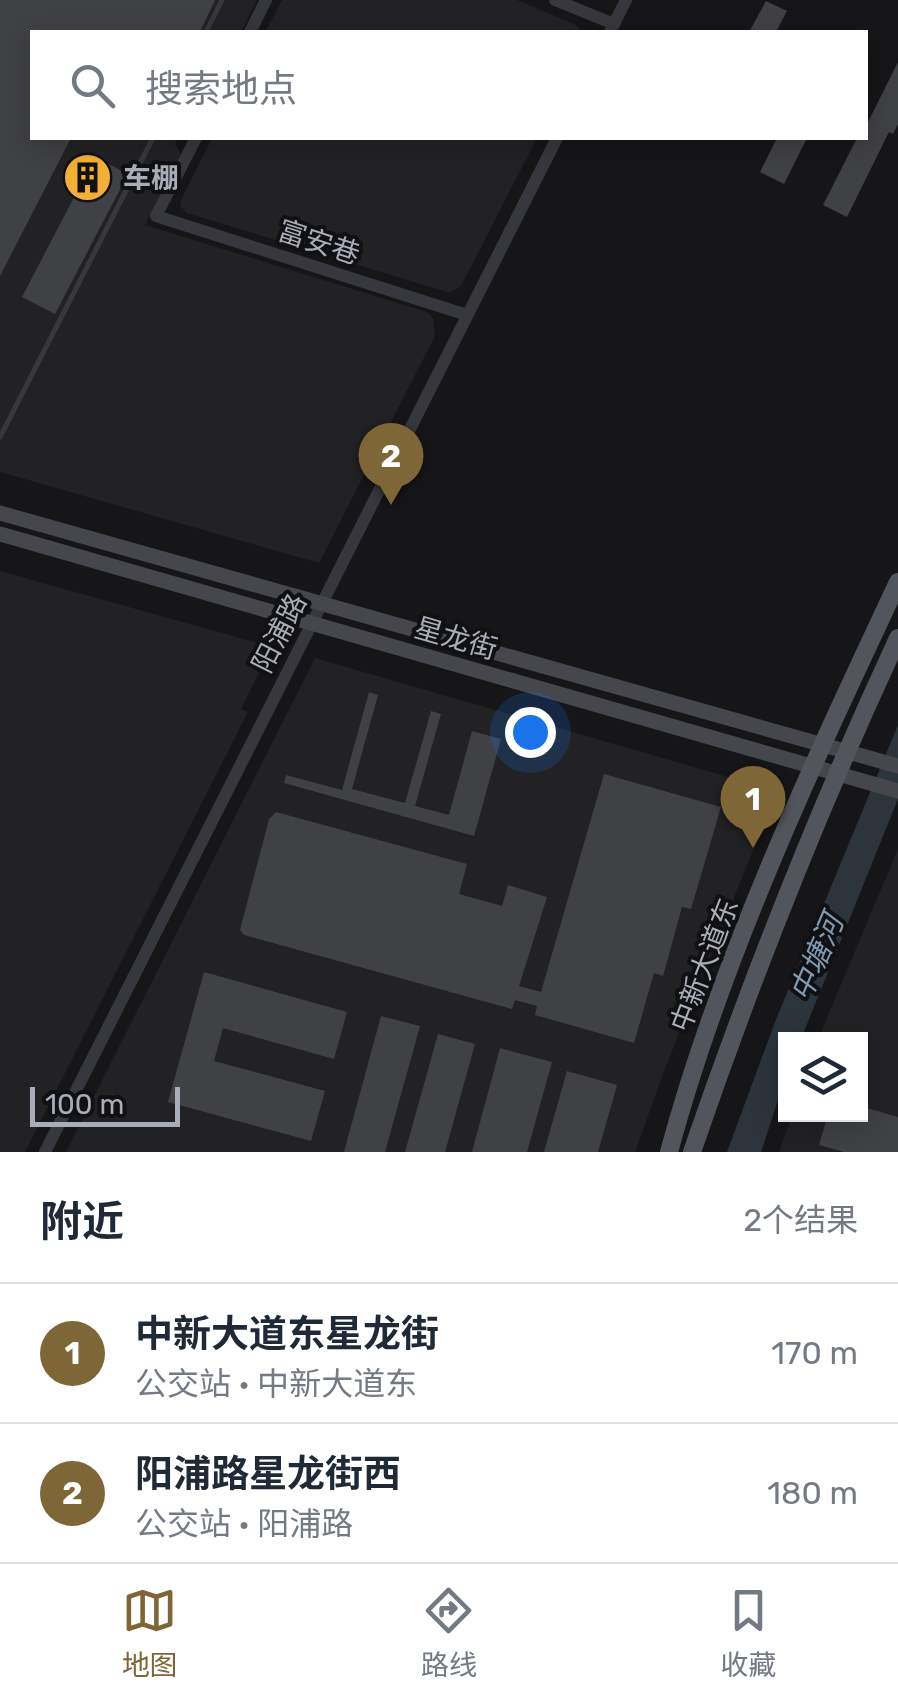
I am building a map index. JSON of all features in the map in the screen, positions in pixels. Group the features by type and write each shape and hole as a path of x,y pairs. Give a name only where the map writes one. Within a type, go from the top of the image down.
{"main road":[{"name":"星龙街","path":"0,513 898,766"},
{"name":"星龙街","path":"0,534 898,791"},
{"name":"中新大道东","path":"669,1152 709,1028 812,766 898,582"},
{"name":"中新大道东","path":"692,1152 740,1013 836,772 898,638"}],"street":[{"path":"251,30 266,0"},
{"path":"554,0 612,28 626,0"},
{"name":"富安巷","path":"195,140 156,216 467,315"},
{"name":"阳浦路","path":"45,1152 556,140"}],"lane":[{"path":"207,30 222,0"},
{"path":"0,437 151,140"}],"shaded area":[{"path":"0,0 257,0 242,30 30,30 30,140 177,140 175,144 181,154 145,225 427,312 433,318 435,336 319,563 0,472"},
{"path":"282,0 517,0 581,30 266,30"},
{"path":"211,140 536,140 461,286 450,293 187,213 180,206"},
{"path":"0,571 272,647 241,709 248,712 25,1152 0,1152"},
{"path":"315,658 777,791 635,1152 66,1152"},
{"path":"898,849 898,1152 779,1152 790,1122 868,1122 868,1032 821,1032"}],"water":[{"name":"中塘河","path":"898,725 898,799 804,1032 778,1032 778,1100 761,1152 727,1152 775,1022"}],"building":[{"path":"0,0 215,0 201,30 30,30 30,140 70,140 0,276"},
{"path":"766,1 787,11 777,30 750,30"},
{"path":"898,62 898,124 893,134 889,132 847,217 823,205 856,140 868,140 868,122"},
{"path":"776,140 806,140 784,184 760,172"},
{"path":"95,157 128,174 55,314 22,297"},
{"path":"369,692 378,695 352,789 405,803 431,711 441,714 415,806 449,815 472,731 501,739 474,836 284,783 286,775 342,790"},
{"path":"604,774 721,807 691,909 682,907 663,976 654,973 634,1043 535,1015 537,1006 515,1000 512,1009 244,935 240,930 269,819 276,812 467,864 459,894 502,906 508,885 547,897 519,986 541,992"},
{"path":"204,972 347,1012 334,1059 223,1028 214,1061 325,1091 311,1141 168,1102"},
{"path":"381,1016 420,1026 385,1152 344,1152"},
{"path":"438,1034 475,1044 445,1152 405,1152"},
{"path":"500,1048 552,1062 527,1152 472,1152"},
{"path":"567,1071 617,1085 598,1152 544,1152"},
{"path":"868,1108 898,1117 898,1152 844,1152 819,1145 826,1122 868,1122"}],"place":[{"name":"车棚","path":"88,178"},
{"name":"阳浦路星龙街西","path":"391,505"},
{"name":"中新大道东星龙街","path":"753,848"}]}
